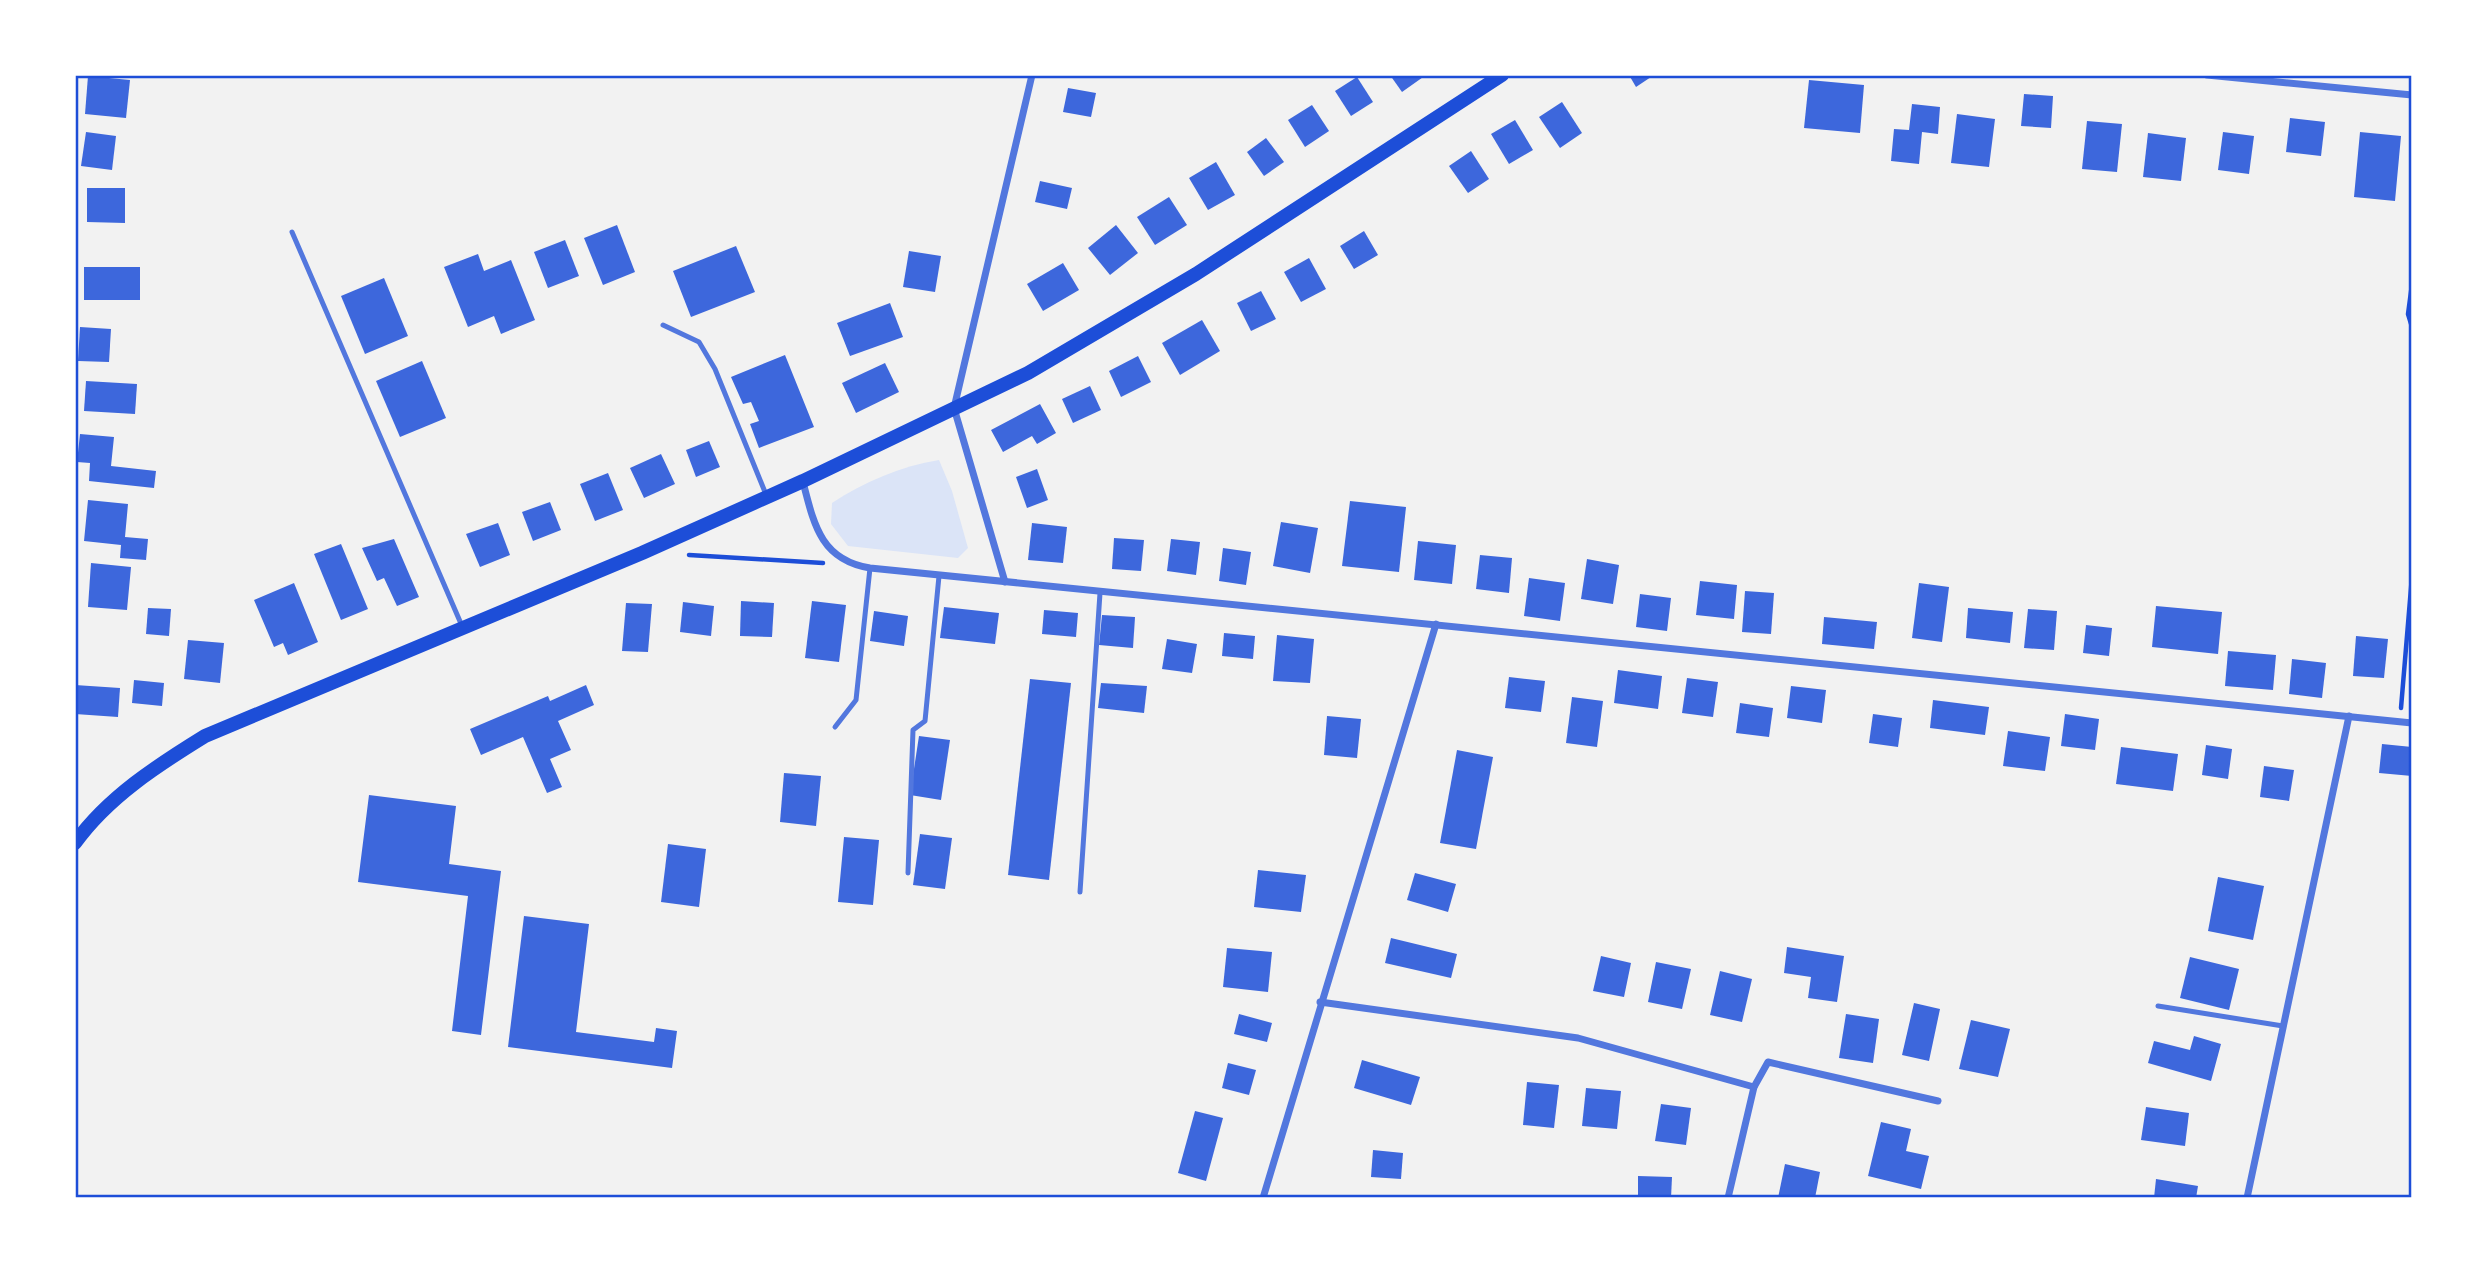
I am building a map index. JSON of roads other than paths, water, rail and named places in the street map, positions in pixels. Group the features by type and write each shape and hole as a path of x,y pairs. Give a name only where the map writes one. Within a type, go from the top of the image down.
{"main road":[{"path":"75,843 115,801 153,768 205,736 642,553 803,481 1028,373 1184,282 1502,75"}],"street":[{"path":"1005,582 954,408 1031,75"},
{"path":"2207,75 2412,95"},
{"path":"803,481 811,514 826,548 852,565 870,568 2412,723"},
{"path":"1263,1198 1436,624"},
{"path":"2247,1198 2349,716"},
{"path":"1320,1002 1578,1038 1754,1087"},
{"path":"1728,1198 1754,1087 1768,1062 1938,1101"}],"lane":[{"path":"292,232 464,629"},
{"path":"663,325 699,342 710,360 767,497"},
{"path":"835,727 856,701 870,568"},
{"path":"908,873 913,730 925,721 939,576"},
{"path":"1080,892 1100,593"},
{"path":"2158,1006 2283,1026"}]}
